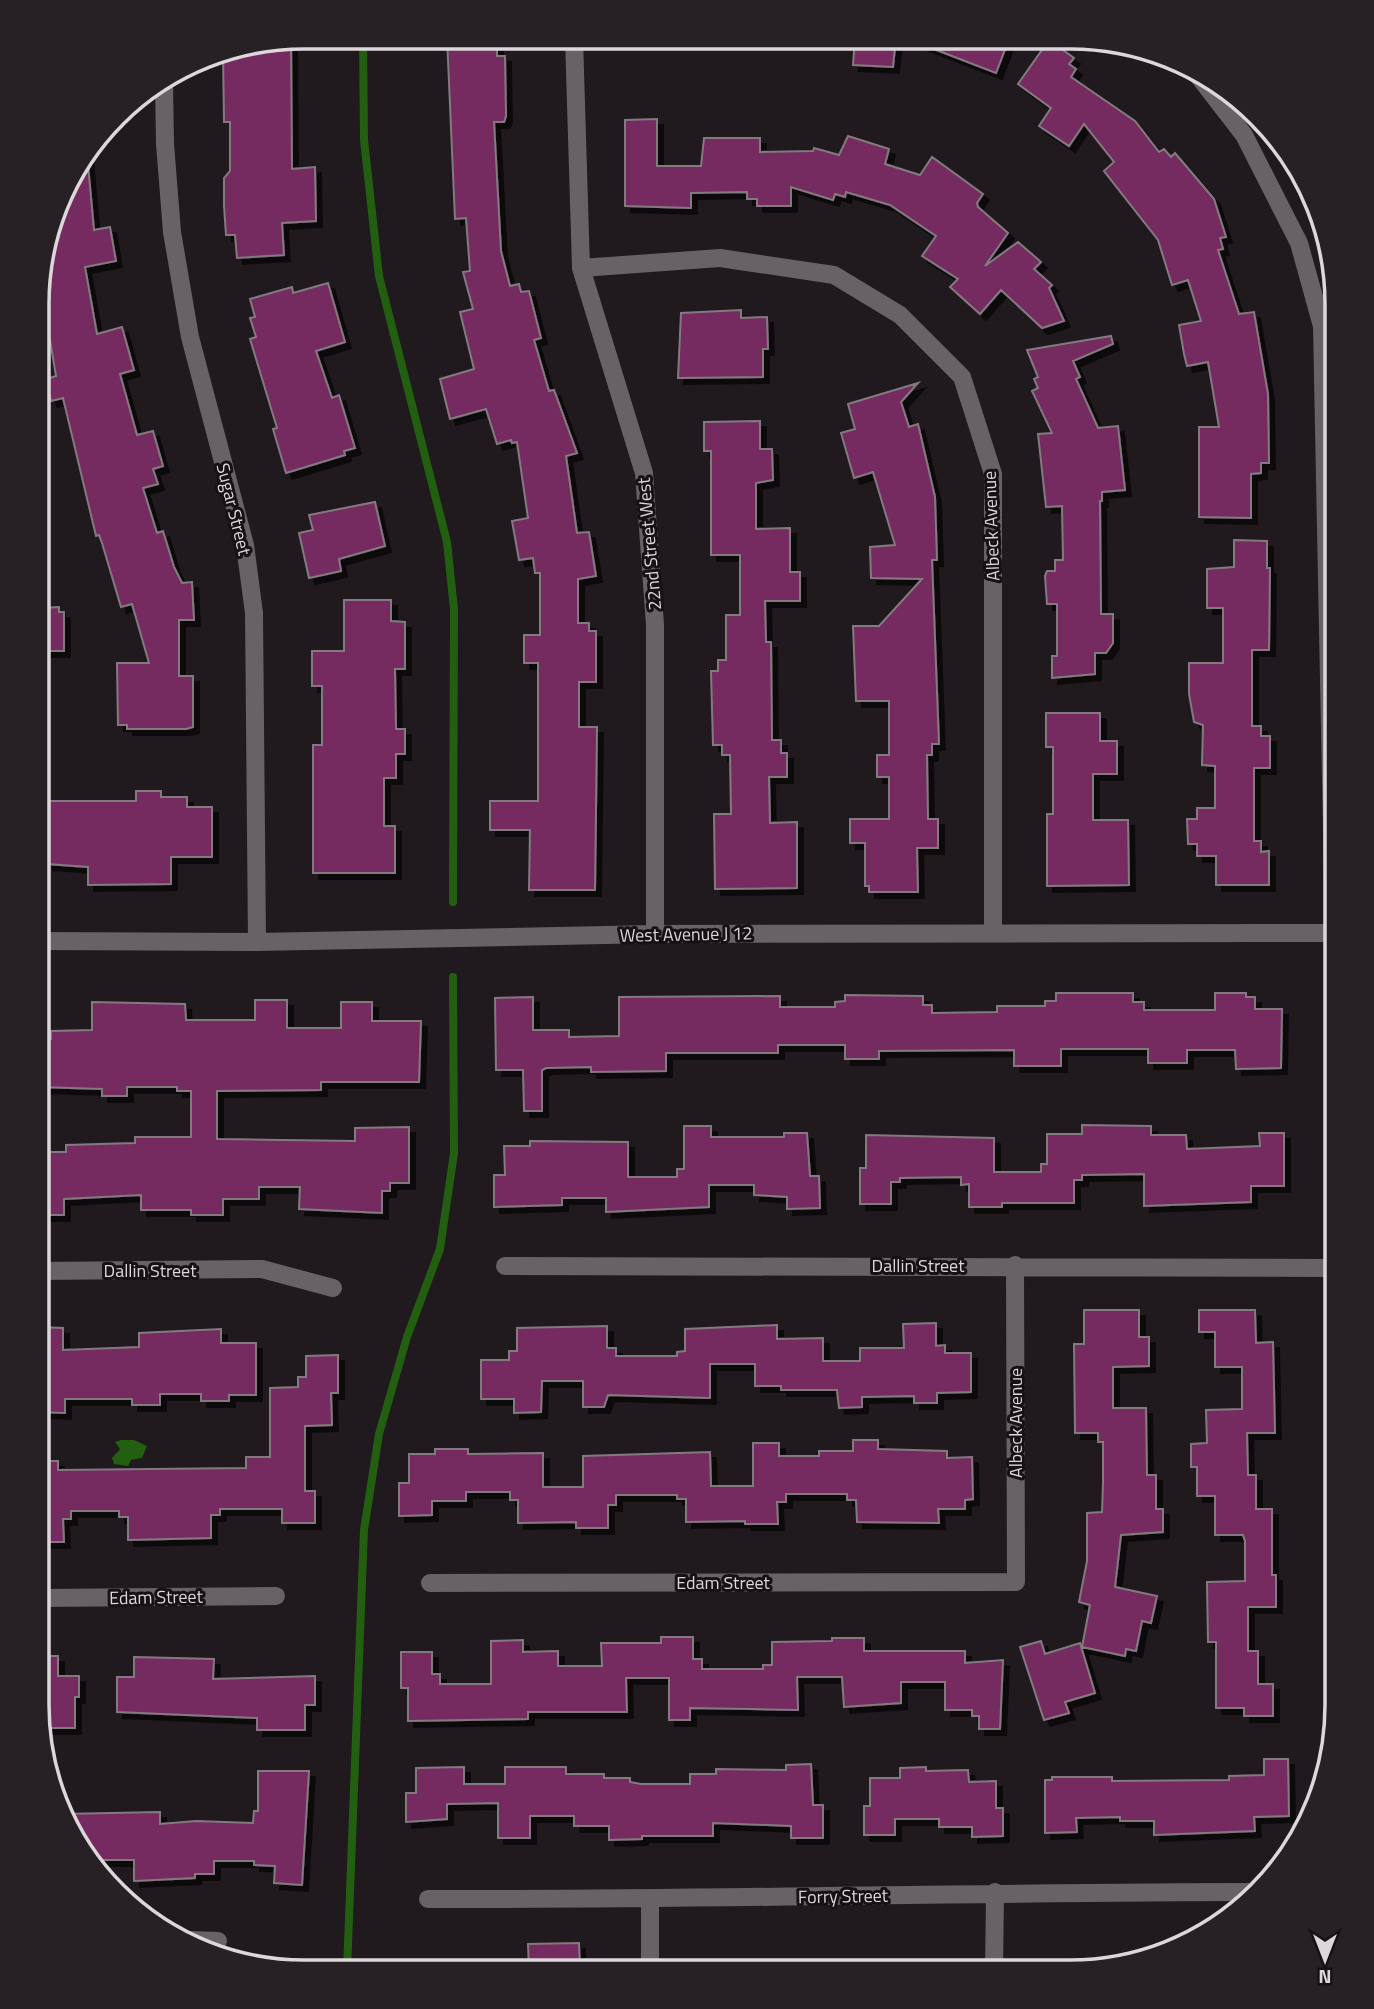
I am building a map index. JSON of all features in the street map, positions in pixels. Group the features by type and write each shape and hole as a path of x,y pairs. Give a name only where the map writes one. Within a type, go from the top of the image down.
{"street":[{"name":"22nd Street West","path":"574,49 581,268 643,473 655,625 655,934"},
{"name":"Sugar Street","path":"164,91 165,144 172,232 190,337 245,545 254,613 257,943"},
{"path":"1210,91 1244,135 1299,243 1322,326 1325,478"},
{"name":"Albeck Avenue","path":"581,268 720,258 834,275 900,315 962,377 993,474 993,932"},
{"name":"West Avenue J 12","path":"49,941 257,943 655,934 1325,933"},
{"name":"Albeck Avenue","path":"1015,1265 1016,1581"},
{"name":"Dallin Street","path":"505,1266 1015,1265 1325,1268"},
{"name":"Dallin Street","path":"49,1270 262,1269 333,1288"},
{"name":"Edam Street","path":"430,1583 1016,1581"},
{"name":"Edam Street","path":"49,1598 276,1596"},
{"path":"994,1960 995,1892"},
{"name":"Forry Street","path":"428,1899 650,1899 995,1892 1243,1892"},
{"path":"650,1899 650,1960"},
{"path":"206,1941 218,1941"}],"shaded area":[{"path":"134,1440 147,1446 142,1458 131,1460 128,1466 114,1464 112,1458 120,1449 115,1442"}],"building":[{"path":"448,49 497,49 497,56 505,56 506,116 504,122 494,122 501,251 510,286 519,284 521,292 529,291 541,338 534,340 549,391 554,390 577,453 566,456 577,533 589,532 596,576 578,579 578,623 589,623 589,631 596,631 596,682 579,682 579,727 597,727 595,890 529,890 530,830 490,830 490,801 538,801 538,663 524,663 524,635 540,635 540,573 535,573 533,558 519,560 512,521 528,518 517,442 512,443 511,440 497,444 486,409 450,419 440,379 474,369 460,312 473,309 463,272 470,271 466,218 455,219"},
{"path":"854,49 895,49 893,67 853,65"},
{"path":"934,49 1005,49 996,73"},
{"path":"1043,49 1062,49 1074,58 1069,64 1076,69 1071,77 1135,121 1159,152 1164,149 1171,157 1175,153 1214,199 1226,237 1220,238 1223,249 1218,250 1239,314 1254,312 1268,394 1269,463 1261,463 1261,473 1251,474 1251,518 1199,517 1199,427 1219,427 1208,362 1187,366 1184,354 1179,325 1201,321 1188,280 1172,285 1158,240 1104,171 1114,162 1084,124 1069,146 1039,126 1051,108 1018,84"},
{"path":"291,50 292,169 315,167 316,221 282,223 284,255 237,258 235,235 226,235 224,178 230,171 230,122 224,122 223,63 254,54"},
{"path":"657,119 657,166 701,166 704,138 760,138 760,152 813,151 814,148 839,155 848,136 889,149 885,164 920,175 932,157 983,194 977,203 978,207 1008,233 985,266 1018,242 1041,262 1034,269 1052,285 1049,288 1064,321 1042,328 1001,290 980,314 950,287 958,279 922,256 936,236 890,205 846,192 845,197 835,194 833,200 791,187 791,206 757,206 757,199 747,199 747,192 691,193 691,208 625,206 625,120"},
{"path":"88,168 94,230 110,227 116,261 85,267 97,334 122,327 134,370 120,374 137,435 153,431 163,466 153,469 158,484 143,488 157,533 163,531 182,583 192,582 194,620 179,620 179,676 193,676 193,727 127,729 127,725 118,725 117,663 149,663 132,604 121,607 102,543 99,535 96,536 63,398 51,401 49,378 56,376 49,334 51,271 68,207"},
{"path":"328,283 345,342 316,351 332,398 339,395 355,448 344,451 345,455 286,473 273,429 277,428 250,339 256,337 250,318 255,317 250,299 292,287 293,293"},
{"path":"741,310 741,318 767,317 768,349 763,349 763,377 678,378 681,313"},
{"path":"1111,336 1113,344 1073,361 1080,377 1076,379 1098,428 1118,426 1125,490 1102,492 1100,501 1101,614 1113,614 1113,643 1106,653 1095,653 1095,674 1052,678 1052,656 1057,656 1057,604 1047,604 1045,576 1047,571 1055,571 1055,560 1063,560 1062,506 1046,507 1038,434 1052,433 1032,391 1038,388 1034,379 1038,377 1027,350"},
{"path":"918,383 901,402 909,427 918,424 935,497 937,560 932,560 939,744 932,744 932,755 927,755 928,819 938,819 938,848 917,848 918,892 869,892 869,886 865,886 865,843 850,843 850,819 889,819 889,777 877,777 877,755 889,755 889,701 856,701 853,626 879,626 922,579 871,578 870,547 895,545 873,472 854,478 841,433 855,429 848,404"},
{"path":"760,421 760,449 772,449 773,480 756,483 756,529 790,528 790,572 800,572 800,601 765,601 766,642 771,642 772,740 781,740 781,753 787,753 787,777 769,777 770,823 797,822 797,888 715,889 714,814 731,814 730,755 722,755 722,745 713,745 711,671 718,671 718,660 726,660 726,615 740,615 740,555 711,555 711,451 704,451 704,422"},
{"path":"375,502 385,546 339,559 341,571 309,578 299,533 313,530 309,515"},
{"path":"1234,540 1267,541 1267,568 1270,568 1269,650 1252,650 1252,726 1261,726 1261,736 1270,736 1270,768 1254,768 1254,841 1261,841 1261,852 1269,851 1269,885 1216,885 1216,856 1197,856 1197,844 1188,844 1187,819 1197,819 1197,808 1215,808 1215,766 1202,765 1203,725 1194,722 1189,694 1189,663 1223,663 1223,608 1207,608 1207,569 1234,567"},
{"path":"344,600 391,600 391,621 405,622 405,669 395,669 396,729 405,729 405,754 396,754 396,778 384,778 384,826 395,826 395,873 313,873 313,745 322,745 322,686 312,686 312,651 344,651"},
{"path":"59,607 59,612 64,612 64,651 49,651 49,608"},
{"path":"1046,713 1100,713 1100,741 1117,741 1117,774 1093,774 1093,820 1128,820 1129,885 1047,886 1047,814 1053,814 1053,747 1046,747"},
{"path":"136,791 161,791 161,797 187,797 187,807 212,807 212,857 171,857 171,884 88,885 88,867 49,864 49,801 136,801"},
{"path":"1056,993 1133,993 1133,1002 1144,1002 1144,1010 1215,1010 1215,993 1246,993 1246,997 1255,997 1255,1009 1282,1009 1281,1068 1236,1069 1235,1050 1187,1050 1187,1063 1148,1063 1148,1049 1061,1049 1061,1066 1014,1066 1014,1050 879,1051 879,1059 845,1059 845,1045 778,1045 778,1053 666,1053 666,1071 591,1072 591,1067 546,1068 542,1070 542,1111 524,1111 523,1070 496,1070 495,998 533,997 533,1030 569,1030 569,1037 619,1036 619,997 780,996 780,1007 835,1007 835,1002 845,1001 845,995 923,996 923,1005 932,1005 932,1013 997,1012 997,1006 1045,1006 1045,1001 1056,1001"},
{"path":"255,1000 287,1000 287,1028 341,1028 341,1002 372,1002 372,1021 421,1021 419,1082 321,1082 321,1090 217,1091 217,1139 355,1141 355,1128 409,1127 409,1183 390,1183 390,1191 382,1191 382,1213 299,1209 300,1187 259,1187 259,1199 223,1199 223,1215 191,1215 191,1210 141,1210 141,1195 64,1199 64,1215 49,1215 49,1152 66,1152 66,1145 135,1143 135,1137 191,1137 191,1091 177,1091 177,1087 127,1087 127,1096 102,1096 102,1089 49,1087 51,1031 92,1030 92,1002 185,1004 186,1020 255,1020"},
{"path":"1082,1125 1151,1126 1151,1135 1186,1135 1187,1149 1260,1146 1259,1133 1284,1133 1284,1186 1251,1186 1251,1202 1144,1206 1144,1174 1082,1175 1082,1180 1074,1180 1074,1203 1002,1203 1002,1207 969,1207 969,1184 961,1185 961,1177 900,1178 900,1182 891,1182 891,1204 860,1204 860,1168 866,1168 866,1135 994,1138 994,1172 1041,1172 1041,1164 1047,1164 1047,1134 1082,1134"},
{"path":"684,1126 711,1126 711,1137 784,1137 784,1133 807,1133 810,1176 819,1176 820,1208 787,1209 787,1197 754,1195 754,1185 709,1185 709,1207 606,1212 606,1198 562,1198 562,1205 494,1207 494,1175 505,1175 504,1146 530,1146 530,1141 628,1142 628,1177 677,1177 677,1169 684,1169"},
{"path":"1084,1310 1139,1310 1139,1337 1149,1337 1149,1366 1113,1367 1113,1408 1146,1408 1147,1475 1156,1475 1156,1509 1163,1509 1163,1532 1121,1535 1115,1587 1157,1596 1151,1623 1142,1621 1136,1651 1126,1649 1125,1656 1082,1647 1090,1605 1079,1602 1087,1561 1087,1513 1102,1512 1103,1483 1103,1442 1098,1442 1098,1433 1075,1433 1074,1344 1084,1344"},
{"path":"1199,1310 1255,1310 1256,1343 1273,1342 1275,1433 1247,1433 1248,1475 1256,1475 1256,1509 1272,1509 1272,1575 1276,1575 1276,1607 1248,1607 1248,1651 1258,1651 1258,1684 1273,1684 1273,1716 1244,1716 1244,1708 1216,1708 1216,1642 1208,1642 1207,1582 1245,1581 1245,1541 1243,1535 1215,1535 1215,1496 1197,1496 1197,1467 1191,1467 1191,1444 1207,1443 1206,1410 1242,1409 1242,1367 1215,1367 1215,1332 1199,1332"},
{"path":"936,1323 936,1346 945,1345 945,1353 971,1353 971,1392 937,1393 937,1403 914,1403 914,1396 862,1397 862,1407 839,1408 837,1390 781,1390 781,1386 755,1386 755,1364 710,1364 710,1398 608,1395 604,1407 583,1407 583,1381 542,1381 541,1412 514,1413 514,1399 481,1399 481,1360 509,1360 509,1351 517,1351 517,1328 607,1326 607,1348 616,1348 616,1356 677,1356 677,1352 685,1351 685,1329 777,1325 777,1339 823,1338 823,1361 860,1361 860,1348 904,1348 903,1324"},
{"path":"49,1327 63,1328 63,1350 139,1347 139,1333 221,1329 221,1343 256,1343 256,1395 229,1395 229,1401 201,1401 201,1394 160,1394 160,1405 132,1405 132,1399 65,1399 65,1413 49,1412"},
{"path":"338,1355 338,1393 331,1393 332,1425 305,1426 305,1491 315,1491 315,1523 282,1523 282,1509 220,1509 220,1515 211,1515 211,1538 128,1540 128,1517 119,1517 119,1511 71,1511 71,1519 63,1519 64,1542 49,1542 49,1461 58,1461 58,1470 246,1468 246,1457 270,1457 270,1388 298,1387 298,1377 306,1377 306,1356"},
{"path":"853,1440 878,1440 878,1449 947,1451 947,1458 972,1457 973,1499 965,1500 965,1509 938,1509 939,1523 857,1522 856,1500 847,1500 847,1494 786,1494 786,1502 777,1502 778,1524 745,1524 745,1521 686,1522 686,1499 677,1499 677,1495 616,1495 616,1505 608,1505 608,1528 576,1528 576,1522 518,1523 518,1500 510,1500 510,1492 466,1492 466,1501 432,1501 432,1515 399,1516 399,1483 409,1483 409,1454 435,1454 435,1449 468,1449 468,1454 543,1453 543,1487 583,1487 583,1456 710,1452 711,1486 753,1486 753,1443 779,1443 779,1456 819,1456 819,1451 853,1451"},
{"path":"661,1637 693,1637 693,1659 702,1659 702,1669 763,1669 763,1665 772,1665 772,1642 832,1641 832,1638 864,1638 864,1651 965,1651 965,1663 1003,1660 1000,1729 979,1729 979,1716 972,1716 972,1710 945,1710 945,1682 901,1682 901,1703 844,1707 842,1677 797,1677 798,1710 690,1708 690,1720 669,1720 669,1678 626,1678 627,1712 528,1712 528,1719 408,1721 408,1688 401,1688 401,1652 432,1652 432,1674 440,1674 440,1684 491,1684 491,1641 523,1640 523,1652 558,1651 558,1666 602,1666 601,1643 661,1643"},
{"path":"1041,1641 1045,1654 1080,1643 1095,1693 1065,1702 1069,1713 1044,1720 1020,1647"},
{"path":"49,1656 58,1656 58,1676 79,1676 79,1697 75,1697 75,1728 50,1728"},
{"path":"134,1657 214,1659 213,1679 315,1676 315,1705 305,1705 305,1730 257,1730 257,1718 117,1712 117,1677 134,1677"},
{"path":"1264,1759 1288,1759 1289,1816 1254,1817 1255,1831 1154,1835 1154,1821 1120,1821 1120,1817 1076,1818 1077,1832 1045,1833 1045,1780 1052,1780 1052,1777 1112,1777 1112,1781 1229,1780 1229,1776 1264,1775"},
{"path":"811,1764 813,1805 823,1805 823,1838 791,1838 791,1826 713,1823 713,1836 642,1836 642,1839 609,1840 609,1826 574,1826 574,1816 530,1816 530,1838 498,1838 498,1803 447,1804 447,1819 406,1822 406,1793 416,1793 416,1768 464,1767 464,1784 505,1784 505,1767 566,1767 566,1774 604,1774 604,1778 630,1778 630,1782 641,1784 690,1784 690,1774 716,1774 716,1769 786,1770 786,1765"},
{"path":"926,1767 926,1771 968,1770 969,1782 996,1781 996,1808 1003,1808 1003,1836 972,1837 972,1827 939,1827 939,1819 895,1819 895,1835 864,1835 864,1806 870,1806 870,1778 900,1778 900,1768"},
{"path":"258,1771 309,1771 302,1885 274,1883 275,1866 254,1865 254,1861 214,1861 214,1874 195,1874 195,1878 134,1881 134,1860 102,1860 73,1814 160,1812 160,1824 196,1821 253,1823 254,1811 258,1811"},
{"path":"579,1943 580,1960 529,1960 528,1944"}],"waterway":[{"path":"363,49 364,140 379,276 447,542 454,609 453,902"},
{"path":"347,1960 364,1530 379,1434 407,1337 440,1249 454,1153 453,977"}]}
